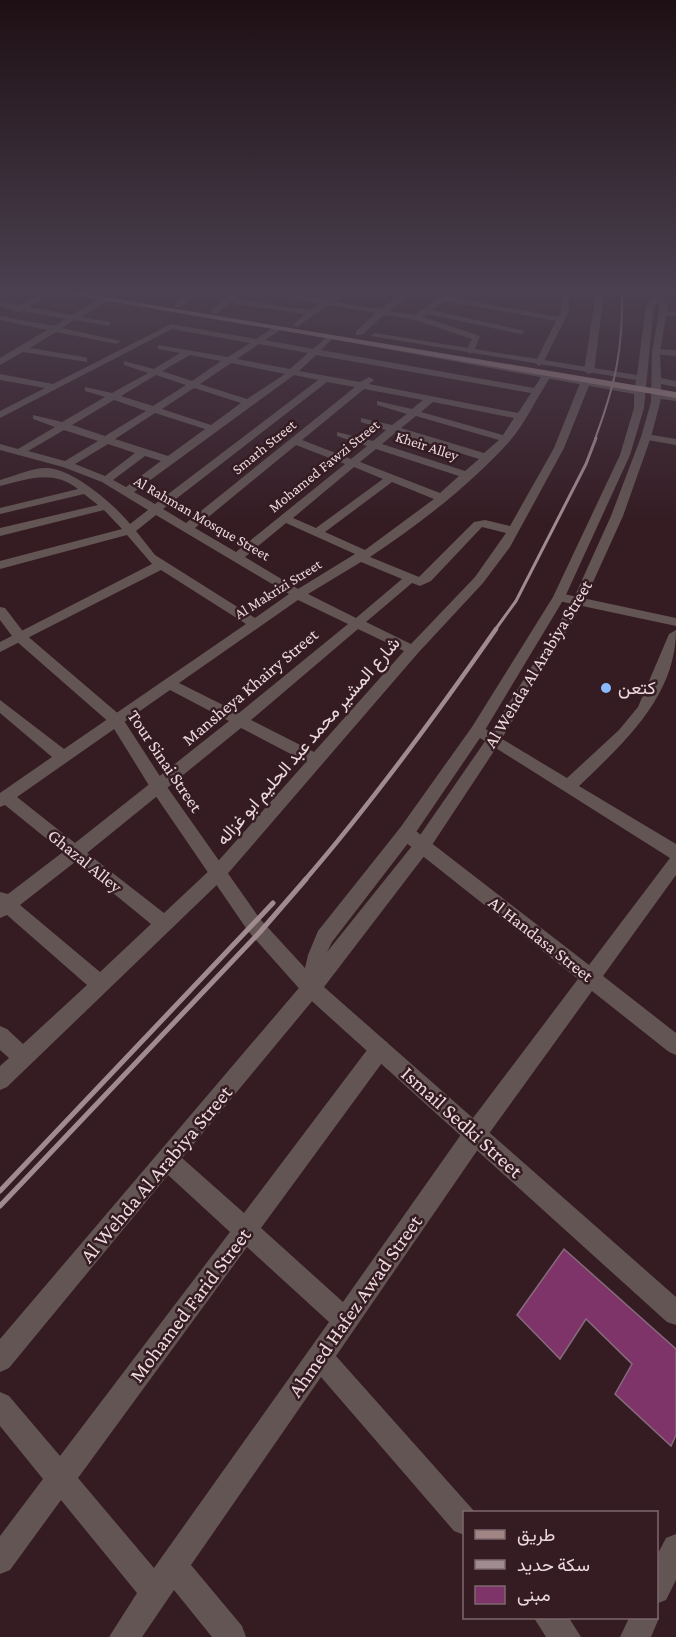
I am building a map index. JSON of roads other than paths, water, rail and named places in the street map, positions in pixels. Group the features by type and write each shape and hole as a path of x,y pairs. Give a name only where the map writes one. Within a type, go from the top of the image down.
{"main road":[{"path":"525,369 676,397"},
{"path":"548,369 676,390"}],"street":[{"path":"0,415 87,369"},
{"path":"146,369 248,402"},
{"path":"19,452 159,369"},
{"path":"67,465 216,369"},
{"path":"279,369 520,416"},
{"path":"126,492 296,369"},
{"name":"Smarh Street","path":"186,529 382,369"},
{"path":"418,369 536,391"},
{"path":"507,369 546,376 587,377 640,385"},
{"path":"561,369 587,377 640,385"},
{"name":"شارع المشير محمد عبد الحليم ابو غزاله","path":"0,1080 218,873 413,650 479,580 513,531 560,448 588,369"},
{"name":"Al Wehda Al Arabiya Street","path":"311,988 317,955 325,937 406,833 477,731 559,597 625,455 639,408 640,385 645,369"},
{"name":"Al Wehda Al Arabiya Street","path":"0,1359 311,988 422,846 493,741 579,602 617,516 646,437 656,388 655,369"},
{"name":"Al Makrizi Street","path":"2,799 254,623 363,556 442,498 469,476 506,439 546,376"},
{"path":"0,377 54,387"},
{"path":"0,565 129,531 326,378"},
{"path":"656,388 676,384"},
{"path":"656,388 676,397"},
{"path":"88,389 212,428"},
{"name":"Mohamed Fawzi Street","path":"236,558 432,398"},
{"path":"380,403 506,439"},
{"path":"36,417 107,438 168,460"},
{"path":"364,420 488,458"},
{"name":"Kheir Alley","path":"341,434 469,476"},
{"path":"646,437 676,442"},
{"path":"295,441 442,498"},
{"name":"Al Rahman Mosque Street","path":"0,447 67,465 105,480 298,595 413,650"},
{"path":"105,480 143,452"},
{"path":"0,458 75,481 107,506 142,550 160,565 254,623"},
{"path":"0,483 46,471"},
{"path":"318,533 391,478"},
{"path":"0,511 86,490"},
{"path":"0,532 107,506"},
{"path":"599,512 617,516"},
{"path":"284,518 410,579"},
{"name":"Mansheya Khairy Street","path":"2,904 159,788 410,579 424,580 481,523 513,531"},
{"path":"0,648 160,565"},
{"path":"559,597 676,622"},
{"name":"Tour Sinai Street","path":"2,618 20,637 116,720 159,788 254,925"},
{"path":"568,787 624,734 644,709 676,634"},
{"path":"168,683 316,760"},
{"path":"0,705 63,757"},
{"path":"477,731 676,853"},
{"name":"Ghazal Alley","path":"2,799 74,852 164,924"},
{"name":"Al Handasa Street","path":"406,833 676,1045"},
{"name":"Ahmed Hafez Awad Street","path":"124,1637 475,1134 676,861"},
{"path":"2,904 100,984"},
{"name":"Ismail Sedki Street","path":"254,925 311,988 676,1313"},
{"path":"0,1036 23,1058"},
{"name":"Mohamed Farid Street","path":"0,1560 380,1049"},
{"path":"168,1160 345,1320"},
{"path":"320,1356 463,1519"},
{"path":"0,1405 155,1592"},
{"path":"658,1588 676,1548"},
{"path":"173,1566 231,1637"},
{"path":"551,1619 566,1637"},
{"path":"635,1637 643,1619"}],"railway":[{"path":"595,439 608,402 616,369"},
{"path":"495,630 516,601 586,464 596,438"},
{"path":"305,880 404,757 496,629"},
{"path":"0,1206 260,932 306,879"},
{"path":"0,1191 273,903"}],"place":[{"name":"كتعن","path":"606,688"}]}
